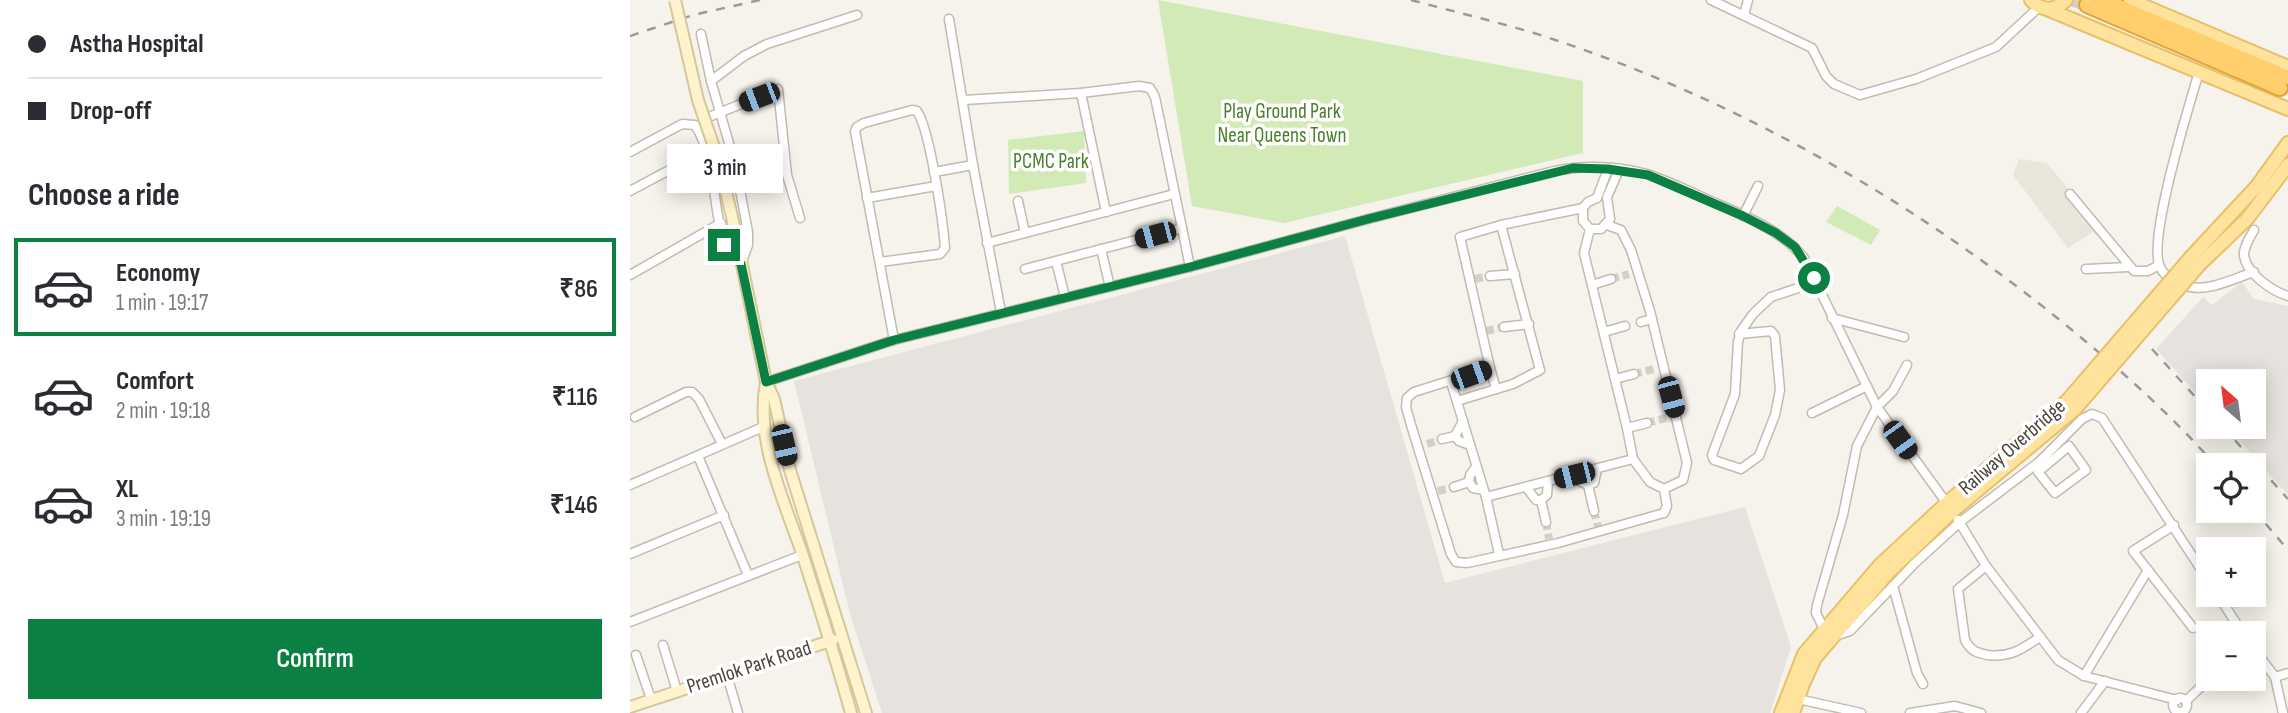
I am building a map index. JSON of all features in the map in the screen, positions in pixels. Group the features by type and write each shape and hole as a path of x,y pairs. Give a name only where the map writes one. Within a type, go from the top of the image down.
{"highway":[{"path":"2102,0 2163,32"},
{"path":"2087,5 2285,77"}],"main road":[{"path":"2035,4 2060,6 2066,0"},
{"path":"2130,0 2285,77"},
{"path":"2035,4 2288,109"},
{"path":"2195,261 2257,187 2288,143"},
{"path":"2195,261 2247,219 2288,165"},
{"name":"Railway Overbridge","path":"1828,633 1924,537 2071,405 2195,261"},
{"path":"1793,713 1828,633"},
{"path":"1781,713 1804,654 1828,633"}],"street":[{"path":"675,0 693,81 719,162 766,382 774,399 789,470 866,713"},
{"path":"1744,15 1748,0"},
{"path":"1717,1 1812,48 1826,75 1834,84 1860,95 1916,79 1996,47 2035,4"},
{"path":"711,81 744,56 767,44 857,15"},
{"path":"949,19 1001,312"},
{"path":"701,34 711,81 735,164 748,232 748,245 741,264"},
{"path":"2199,72 2163,210 2156,252 2159,265 2178,283 2192,288 2213,285 2254,272"},
{"path":"964,100 1081,93 1139,86 1150,88 1155,97 1190,267"},
{"path":"705,119 778,89 787,175 800,218"},
{"path":"1081,93 1106,212"},
{"path":"880,262 943,252 945,244 934,172 923,120 917,111 912,110 859,125 855,131 894,340"},
{"path":"630,152 681,124 689,122 695,125 705,151 724,245 741,264"},
{"path":"630,191 705,151"},
{"path":"934,172 973,165"},
{"path":"766,382 894,340 1190,267 1554,172 1573,168 1619,170 1648,175 1743,216 1776,233 1795,247 1804,258 1877,407 1943,498"},
{"path":"1496,389 1460,237 1501,225 1583,208 1588,202 1598,198 1608,169"},
{"path":"1583,208 1583,221 1590,229 1601,229 1607,225 1611,212 1607,197 1619,170"},
{"path":"867,198 936,186"},
{"path":"1743,216 1758,186"},
{"path":"987,243 1174,194"},
{"path":"2070,194 2129,267 2140,273 2159,265"},
{"path":"1018,201 1025,233"},
{"path":"630,275 721,223"},
{"path":"1457,401 1513,384 1540,370 1501,225"},
{"path":"1607,225 1621,230 1631,250 1634,272 1652,319 1687,463 1683,480 1664,489"},
{"path":"1025,269 1182,228"},
{"path":"1590,229 1584,253 1628,428 1633,459 1650,482 1664,489"},
{"path":"2253,230 2244,256 2270,289 2288,296"},
{"path":"1101,249 1110,287"},
{"path":"1056,261 1065,297"},
{"path":"2086,268 2129,267"},
{"path":"1490,276 1514,270"},
{"path":"1592,285 1611,279"},
{"path":"1739,334 1771,331 1775,335 1780,390 1775,415 1759,456 1741,469 1714,460 1712,455 1735,394 1739,334 1753,314 1771,297 1816,282"},
{"path":"1832,318 1904,337"},
{"path":"1642,322 1652,319"},
{"path":"1504,327 1528,320"},
{"path":"1604,332 1625,326"},
{"path":"1907,365 1893,391 1877,407 1857,446 1843,515 1817,605 1818,620 1828,633 1850,631 1958,519 2048,459 2069,446 2086,470 2055,493 2038,471 2048,459 2086,416 2098,415 2196,560"},
{"path":"1654,369 1664,366"},
{"path":"1490,368 1414,392 1407,398 1406,407 1423,445 1451,554 1456,562 1467,563 1664,513 1667,506 1664,489"},
{"path":"1615,379 1634,374"},
{"path":"766,382 762,403 763,427 777,481 851,713"},
{"path":"1451,382 1499,554"},
{"path":"1812,413 1867,386"},
{"path":"635,417 686,392 692,392 699,399 722,444"},
{"path":"1666,418 1676,415"},
{"path":"1442,439 1455,436 1463,421"},
{"path":"1628,428 1647,423"},
{"path":"630,485 763,427"},
{"path":"1455,436 1459,441 1470,445"},
{"path":"698,456 748,575"},
{"path":"1476,467 1469,482 1473,488 1484,494 1526,487 1633,459"},
{"path":"1574,475 1578,481 1588,485 1594,483 1597,469"},
{"path":"1541,500 1547,495 1548,481"},
{"path":"1454,487 1469,482"},
{"path":"1588,485 1594,511"},
{"path":"1526,487 1536,499 1541,500"},
{"path":"1541,500 1546,522"},
{"path":"630,554 724,515"},
{"path":"1958,519 1986,566 2058,660 2084,676 2181,700 2187,708 2182,712"},
{"path":"2174,525 2133,551 2193,628"},
{"path":"630,622 802,555"},
{"path":"1986,566 1958,589 1965,640 1969,647 1974,652 2005,656 2014,654 2040,637"},
{"path":"2084,676 2148,570"},
{"path":"1893,586 1917,673 1923,684"},
{"name":"Premlok Park Road","path":"632,709 654,698 842,637"},
{"path":"663,645 677,691"},
{"path":"636,655 654,698"},
{"path":"2266,665 2275,677 2283,713"},
{"path":"647,672 654,698"},
{"path":"2275,677 2288,673"},
{"path":"727,675 738,713"},
{"path":"2081,713 2105,681"},
{"path":"2181,700 2196,688"},
{"path":"1798,699 1860,713"},
{"path":"1910,713 1955,706 1981,713"}],"shaded area":[{"path":"2019,159 2047,163 2107,236 2101,240 2093,232 2068,248 2013,175"},
{"path":"1345,236 1445,583 1745,507 1791,647 1770,713 882,713 850,614 794,381"},
{"path":"2242,282 2254,299 2288,306 2288,495 2266,470 2266,453 2250,453 2238,439 2266,439 2266,369 2196,369 2196,394 2156,349 2203,297 2212,305"}],"green space":[{"name":"Play Ground Park Near Queens Town","path":"1158,0 1583,81 1583,153 1284,223 1192,206"},
{"name":"PCMC Park","path":"1084,131 1086,183 1009,194 1008,140"},
{"path":"1837,206 1880,230 1871,245 1826,222"}],"tunnel":[{"path":"2074,0 2087,5"},
{"path":"1611,279 1629,274"},
{"path":"1475,279 1490,276"},
{"path":"1486,331 1504,327"},
{"path":"1634,374 1654,369"},
{"path":"1647,423 1666,418"},
{"path":"1427,444 1442,439"},
{"path":"1438,491 1454,487"},
{"path":"1594,511 1598,527"},
{"path":"1546,522 1549,539"}],"railway":[{"path":"630,36 693,15 760,0"},
{"path":"1411,0 1534,33 1605,58 1675,86 1811,153 1940,231 2001,275 2061,321 2142,390 2204,453"},
{"path":"2152,349 2196,398"},
{"path":"2234,439 2288,499"},
{"path":"2265,523 2288,550"}],"route":[{"path":"724,245 741,264 766,382 894,340 1573,168 1632,171 1648,175 1743,216 1776,233 1795,247 1814,278"}]}
